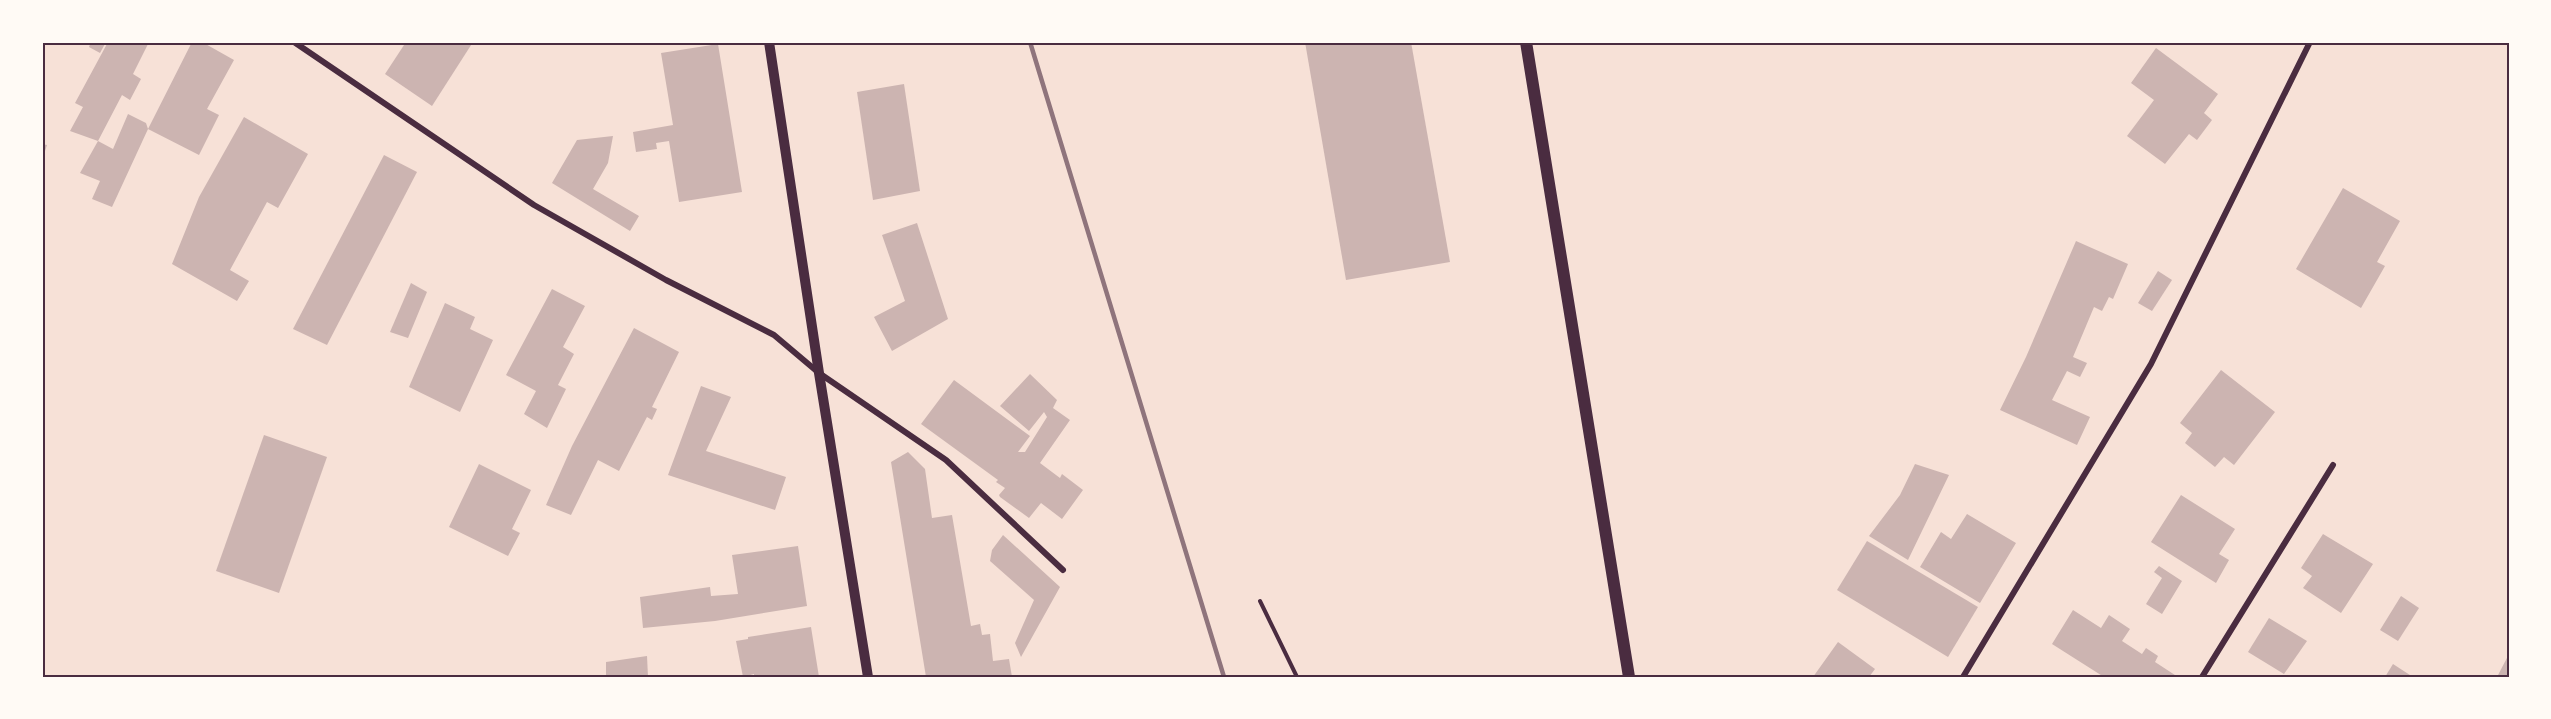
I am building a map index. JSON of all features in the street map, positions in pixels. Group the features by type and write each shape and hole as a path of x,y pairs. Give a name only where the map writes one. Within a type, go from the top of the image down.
{"main road":[{"path":"1527,42 1629,677"}],"street":[{"path":"294,42 534,205 666,280 774,334 819,373 946,460 1063,570"},
{"path":"769,42 868,677"},
{"path":"1963,677 2151,364 2310,42"},
{"path":"2202,677 2333,465"}],"path":[{"path":"1260,601 1297,677"}],"building":[{"path":"91,42 106,42 100,53 89,47"},
{"path":"108,42 149,42 133,74 141,79 130,100 122,95 98,141 70,131 83,107 75,103"},
{"path":"192,42 202,42 234,60 207,109 219,115 199,155 148,129"},
{"path":"406,42 473,42 432,106 385,74"},
{"path":"1305,42 1411,42 1450,262 1346,280"},
{"path":"718,44 742,192 679,202 669,141 656,143 657,149 636,152 633,132 673,125 661,53"},
{"path":"2156,48 2218,94 2204,113 2212,120 2197,140 2189,134 2165,164 2127,136 2154,100 2131,83"},
{"path":"904,84 920,191 873,200 857,92"},
{"path":"128,114 146,123 148,129 112,207 92,199 100,181 80,173 98,141 113,149"},
{"path":"244,117 308,154 278,208 267,202 230,270 249,281 237,301 172,264 199,197"},
{"path":"613,136 608,163 593,189 639,216 630,231 552,183 577,140"},
{"path":"42,144 47,145 42,160"},
{"path":"384,155 417,172 327,345 293,329"},
{"path":"2343,188 2400,221 2377,262 2385,266 2361,308 2296,269"},
{"path":"917,223 948,319 892,351 874,317 905,301 882,235"},
{"path":"2076,241 2128,264 2113,299 2109,297 2102,311 2094,307 2073,357 2087,363 2080,377 2067,371 2052,400 2090,417 2077,445 2000,410 2026,357"},
{"path":"2158,271 2172,280 2152,311 2138,303"},
{"path":"411,283 427,292 408,338 390,332"},
{"path":"552,289 585,306 563,347 574,354 558,385 566,389 547,428 524,414 536,391 506,375"},
{"path":"445,303 475,317 470,329 493,340 460,412 409,387"},
{"path":"634,328 679,352 652,407 657,409 652,420 647,417 619,471 598,460 571,515 546,505 572,446"},
{"path":"2221,370 2275,412 2234,465 2224,457 2215,467 2185,443 2192,433 2180,423"},
{"path":"1030,374 1057,400 1053,408 1070,420 1040,463 1060,478 1062,474 1083,490 1062,519 1041,503 1029,518 1000,497 999,495 1005,488 996,482 998,480 921,424 954,380 1030,436 1018,452 1025,452 1047,417 1044,412 1029,431 1000,406"},
{"path":"701,386 731,397 706,451 786,477 775,510 668,475"},
{"path":"264,435 327,457 279,593 216,571"},
{"path":"908,452 925,469 932,518 952,515 971,626 980,624 982,635 990,634 993,661 1009,659 1012,677 926,677 891,462"},
{"path":"479,464 531,490 512,529 520,533 508,556 449,527"},
{"path":"1915,464 1949,475 1908,560 1869,536 1900,495"},
{"path":"2181,495 2235,529 2219,554 2229,560 2216,583 2151,542"},
{"path":"1967,514 2016,543 1980,603 1920,567 1941,532 1951,539"},
{"path":"2323,534 2373,564 2341,613 2303,588 2312,576 2301,568"},
{"path":"1003,535 1060,587 1021,657 1015,643 1034,600 990,561 992,550"},
{"path":"1867,541 1978,607 1948,657 1837,590"},
{"path":"798,546 807,606 715,621 643,628 640,597 710,587 711,596 738,594 732,555"},
{"path":"2159,566 2182,581 2162,614 2146,604 2162,578 2154,572"},
{"path":"2401,596 2419,608 2398,641 2380,630"},
{"path":"2073,610 2101,628 2109,615 2130,629 2122,641 2142,654 2146,648 2158,656 2155,662 2178,677 2104,677 2052,644"},
{"path":"2269,618 2307,641 2284,674 2248,652"},
{"path":"811,627 819,677 754,677 754,674 743,677 736,641"},
{"path":"1838,642 1875,669 1869,677 1813,677"},
{"path":"2509,654 2509,677 2497,677"},
{"path":"647,656 648,677 606,677 606,662"},
{"path":"2393,664 2413,677 2385,677"}],"railway":[{"path":"1030,42 1224,677"}]}
